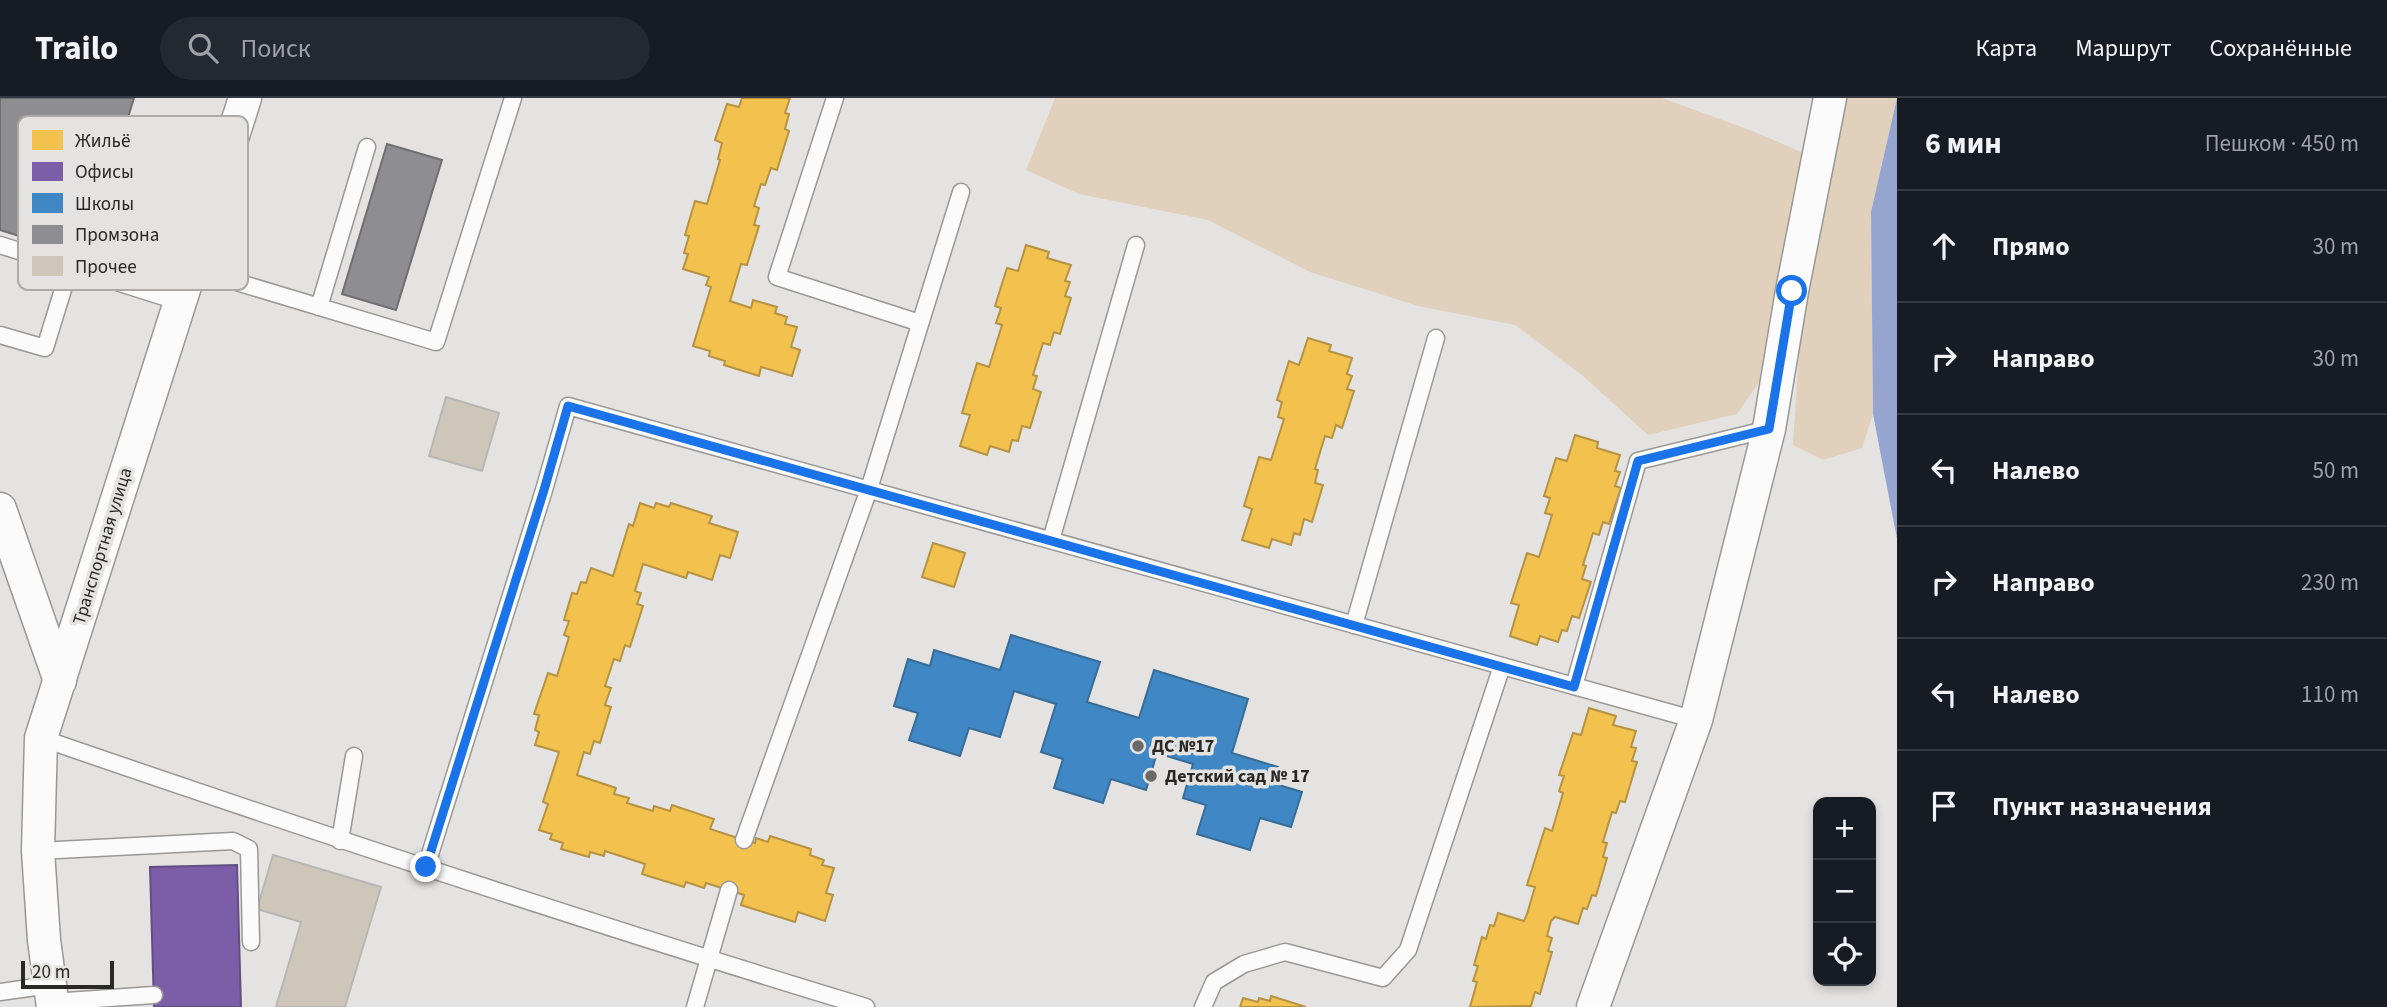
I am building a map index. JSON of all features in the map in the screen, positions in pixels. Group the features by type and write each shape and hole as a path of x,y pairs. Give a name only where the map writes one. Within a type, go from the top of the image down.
{"street":[{"name":"Транспортная улица","path":"239,116 245,98"},
{"path":"1593,1007 1696,720 1769,429 1829,98"},
{"name":"Транспортная улица","path":"52,998 44,940 38,851 41,738 184,290"},
{"path":"0,509 60,681"}],"lane":[{"path":"248,285 436,341 513,98"},
{"path":"835,98 777,276 920,323"},
{"path":"319,306 367,147"},
{"path":"744,840 869,489 961,192"},
{"path":"0,245 18,251"},
{"path":"1051,540 1136,245"},
{"path":"0,335 45,348 63,290"},
{"path":"142,290 180,302"},
{"path":"1354,625 1436,338"},
{"path":"426,867 568,406 1696,720"},
{"path":"1574,687 1638,461 1769,429"},
{"path":"1203,1007 1214,982 1244,964 1285,952 1383,978 1408,950 1502,666"},
{"path":"41,738 340,841 866,1007"},
{"path":"340,841 355,756"},
{"path":"38,851 233,841 249,849 251,942"},
{"path":"695,1007 729,891"},
{"path":"0,992 52,998 154,995"}],"shaded area":[{"path":"1055,98 1662,98 1750,130 1806,154 1772,364 1737,414 1648,435 1583,376 1515,325 1418,306 1310,272 1208,220 1079,194 1026,170"},
{"path":"1847,98 1897,98 1871,212 1873,414 1862,448 1823,460 1793,445 1803,288"}],"water":[{"path":"1897,98 1897,539 1873,414 1871,212"}],"building: Жильё":[{"path":"742,98 790,98 785,113 789,114 785,129 789,131 777,170 771,168 765,185 761,184 754,206 759,208 754,225 759,226 747,265 741,264 730,301 751,308 753,300 777,307 775,313 787,317 785,324 797,327 791,347 800,350 792,376 761,367 759,376 724,365 725,361 709,356 710,351 693,346 711,287 706,285 709,277 683,269 688,254 684,253 689,236 685,235 695,201 707,204 720,160 718,159 722,143 715,140 727,104 739,107"},
{"path":"1026,245 1049,252 1047,258 1071,265 1065,281 1070,282 1065,296 1071,298 1060,334 1054,332 1050,345 1043,343 1033,375 1037,376 1033,389 1041,392 1030,428 1022,426 1018,441 1012,440 1009,452 990,446 987,455 960,446 970,415 962,413 977,363 989,367 1002,325 996,323 1001,308 995,306 1007,268 1018,271"},
{"path":"1308,338 1331,345 1329,351 1352,358 1347,374 1352,376 1347,389 1354,391 1342,428 1336,425 1332,438 1325,436 1315,469 1318,470 1315,483 1323,485 1312,522 1304,519 1300,535 1294,533 1291,545 1272,539 1269,548 1242,540 1252,509 1244,506 1259,457 1271,460 1284,419 1278,417 1282,402 1277,400 1289,361 1299,365"},
{"path":"1575,435 1598,442 1597,448 1620,455 1615,471 1620,472 1615,486 1621,488 1609,524 1603,522 1599,535 1593,533 1583,565 1586,566 1582,579 1591,582 1579,618 1572,616 1567,631 1562,630 1558,642 1540,636 1537,645 1510,636 1519,605 1511,603 1527,553 1539,557 1552,515 1545,513 1550,498 1544,496 1556,458 1567,461"},
{"path":"640,503 654,508 656,503 669,507 671,503 712,516 709,523 738,532 730,558 720,555 712,580 688,572 686,578 643,564 635,591 641,593 637,604 643,606 630,647 625,645 620,661 614,659 605,686 611,688 605,705 611,707 600,743 594,741 590,754 584,752 577,775 616,788 614,794 629,798 627,803 653,811 654,806 670,811 672,805 714,819 710,829 744,840 755,843 756,838 768,842 770,836 811,849 810,855 824,860 822,865 834,868 826,893 833,895 825,921 798,912 795,922 741,905 744,895 706,883 704,888 686,882 684,887 642,874 645,864 605,851 604,856 590,852 589,857 561,849 563,843 550,839 552,834 539,830 548,804 543,802 559,752 535,745 539,732 535,730 539,715 534,714 548,673 557,676 569,637 564,635 569,621 564,620 572,593 577,594 581,582 586,583 591,568 613,576 629,524 633,526"},
{"path":"933,543 965,553 954,587 922,577"},
{"path":"1589,708 1616,716 1613,725 1636,731 1631,747 1636,748 1632,761 1637,762 1625,802 1620,801 1616,813 1612,812 1603,842 1607,843 1603,857 1607,858 1596,896 1592,895 1587,909 1583,908 1578,924 1555,917 1551,921 1547,936 1552,938 1548,951 1552,952 1540,994 1535,992 1531,1006 1470,1007 1477,982 1473,981 1478,966 1474,965 1482,937 1486,939 1490,925 1494,926 1498,913 1524,921 1527,914 1535,887 1527,885 1545,828 1552,831 1563,793 1559,791 1564,776 1559,775 1573,733 1581,735"},
{"path":"1271,996 1306,1007 1240,1007 1243,998 1258,1002 1259,998 1270,1001"}],"building: Офисы":[{"path":"237,865 241,1007 154,1007 150,867"}],"building: Школы":[{"name":"ДС №17","path":"1011,635 1100,662 1087,702 1139,718 1154,670 1248,699 1232,753 1278,767 1272,783 1302,792 1291,827 1260,818 1250,850 1197,834 1206,805 1183,798 1193,764 1157,753 1146,790 1111,779 1103,803 1054,788 1063,759 1041,752 1056,704 1014,691 1000,737 969,728 960,756 909,740 918,713 894,706 908,659 930,666 934,650 1000,670"}],"building: Промзона":[{"path":"0,98 134,98 128,116 18,116 18,236 0,230"},
{"path":"387,144 442,160 396,310 342,294"}],"building: Прочее":[{"path":"446,397 499,413 482,471 429,456"},
{"path":"273,855 381,887 345,1007 276,1007 301,922 257,909"}],"place":[{"name":"ДС №17","path":"1138,746"},
{"name":"Детский сад № 17","path":"1151,776"}],"route":[{"path":"426,867 568,406 1574,687 1638,461 1769,429 1792,291"}]}
